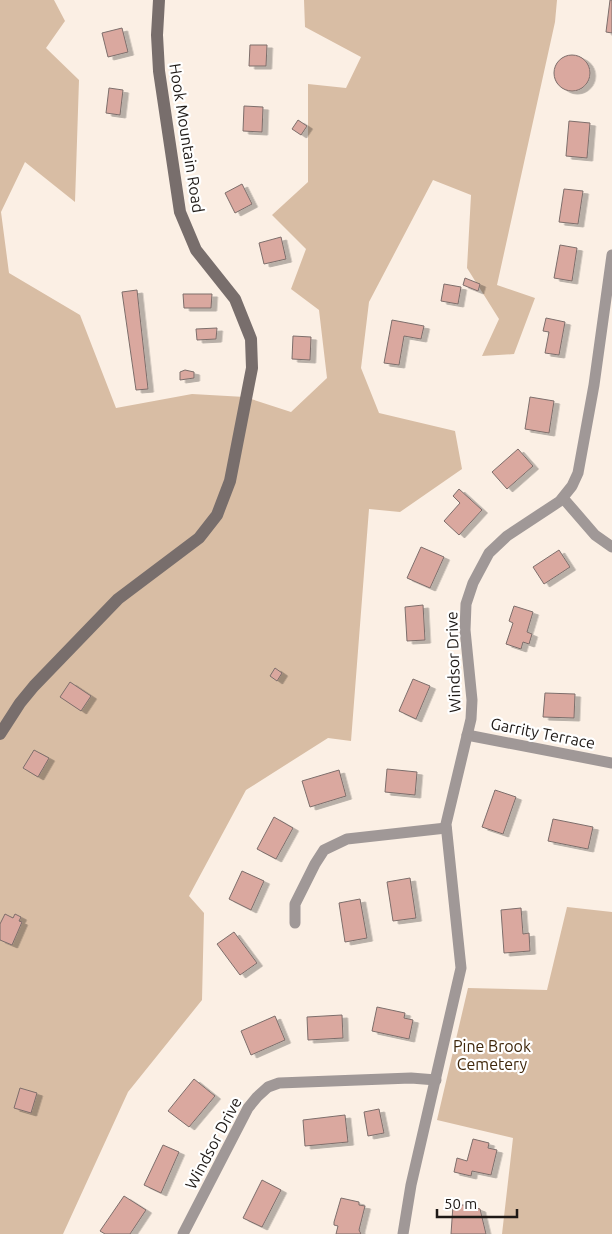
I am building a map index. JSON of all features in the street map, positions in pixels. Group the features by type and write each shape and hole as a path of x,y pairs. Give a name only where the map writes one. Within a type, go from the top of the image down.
{"street":[{"name":"Hook Mountain Road","path":"0,734 34,686 118,599 199,538 217,515 230,481 252,368 250,339 235,299 205,264 196,250 180,212 159,71 156,35 159,0"},
{"name":"Windsor Drive","path":"403,1234 410,1185 461,968 446,828 471,719 472,700 465,615 473,583 489,553 497,544 563,498 578,473 594,385 612,255"},
{"path":"563,498 595,535 612,547"},
{"name":"Garrity Terrace","path":"467,735 612,763"},
{"path":"295,923 294,904 324,850 346,839 446,828"},
{"name":"Windsor Drive","path":"183,1234 248,1108 257,1096 268,1088 289,1082 411,1078 436,1080"}],"green space":[{"path":"0,0 54,0 65,21 46,48 79,80 75,202 25,162 1,212 9,273 80,315 116,408 192,394 245,397 291,412 327,378 319,310 291,289 306,249 272,215 308,182 308,84 346,88 361,57 305,27 304,0 557,0 555,22 497,285 535,298 514,354 482,356 499,319 467,268 471,195 433,180 369,302 361,368 379,413 455,431 462,469 400,512 369,509 351,741 328,738 246,790 189,896 204,913 202,1000 128,1092 63,1234 0,1234"},
{"name":"Pine Brook Cemetery","path":"567,907 612,912 612,1234 502,1234 513,1138 437,1120 468,988 547,990"}],"building":[{"path":"610,0 612,0 612,33 606,32"},
{"path":"122,28 128,52 108,57 102,33"},
{"path":"250,45 267,45 266,66 249,66"},
{"path":"572,55 579,56 585,60 589,66 589,80 585,86 579,90 572,91 565,90 559,86 555,80 554,73 555,66 559,60 565,56"},
{"path":"109,88 123,90 120,115 106,113"},
{"path":"244,106 263,107 262,132 243,131"},
{"path":"298,120 307,126 301,135 292,129"},
{"path":"569,121 590,123 587,158 566,156"},
{"path":"242,184 252,204 235,213 225,193"},
{"path":"564,189 583,191 578,224 559,222"},
{"path":"281,237 286,259 264,264 259,243"},
{"path":"560,245 577,248 572,281 554,278"},
{"path":"465,278 480,284 478,291 463,285"},
{"path":"444,284 461,287 458,304 441,301"},
{"path":"137,290 148,389 136,390 122,292"},
{"path":"183,294 212,294 211,308 184,308"},
{"path":"546,318 565,322 559,355 545,353 549,332 543,331"},
{"path":"392,320 424,326 421,339 404,336 399,365 384,363"},
{"path":"217,328 216,339 197,340 196,329"},
{"path":"293,336 311,337 310,360 292,359"},
{"path":"185,370 194,372 194,378 180,380 180,372"},
{"path":"530,397 554,401 549,433 525,429"},
{"path":"518,449 533,466 507,489 492,472"},
{"path":"459,489 482,510 459,535 444,521 460,503 453,496"},
{"path":"421,547 444,557 430,588 407,578"},
{"path":"559,550 570,567 544,584 533,567"},
{"path":"423,605 425,640 407,641 405,607"},
{"path":"514,606 533,612 527,632 532,634 529,644 523,642 521,649 506,644 513,623 509,621"},
{"path":"275,668 282,673 277,681 270,676"},
{"path":"413,679 430,686 416,719 399,711"},
{"path":"70,682 91,696 81,711 60,697"},
{"path":"545,693 575,694 574,718 543,717"},
{"path":"34,750 49,758 38,777 23,768"},
{"path":"387,769 417,772 415,795 385,792"},
{"path":"339,770 346,796 310,807 302,781"},
{"path":"495,790 516,797 503,834 482,827"},
{"path":"274,817 293,828 276,859 257,849"},
{"path":"553,819 593,827 588,849 548,841"},
{"path":"242,871 264,881 251,910 229,899"},
{"path":"410,878 416,918 393,921 387,882"},
{"path":"360,899 367,938 345,942 339,903"},
{"path":"521,908 523,934 529,933 530,951 504,953 501,910"},
{"path":"5,914 13,918 15,914 21,917 19,921 22,922 12,945 0,940 0,924"},
{"path":"234,932 257,963 240,975 217,944"},
{"path":"377,1007 405,1013 404,1018 413,1020 409,1039 372,1031"},
{"path":"342,1015 343,1038 308,1040 307,1017"},
{"path":"275,1016 285,1040 251,1055 241,1031"},
{"path":"194,1079 215,1096 189,1127 168,1111"},
{"path":"20,1088 37,1093 31,1113 14,1108"},
{"path":"379,1109 384,1133 368,1136 364,1112"},
{"path":"345,1115 348,1142 305,1146 303,1120"},
{"path":"473,1139 489,1143 488,1148 497,1150 491,1175 472,1171 471,1176 454,1172 457,1158 467,1161"},
{"path":"163,1145 179,1152 161,1193 144,1185"},
{"path":"262,1180 281,1190 262,1227 243,1218"},
{"path":"124,1196 146,1210 130,1234 105,1234 100,1231"},
{"path":"341,1198 359,1202 359,1205 365,1206 359,1230 361,1234 336,1234 338,1226 334,1225 334,1222"},
{"path":"453,1205 468,1205 480,1209 486,1234 451,1234"}]}
